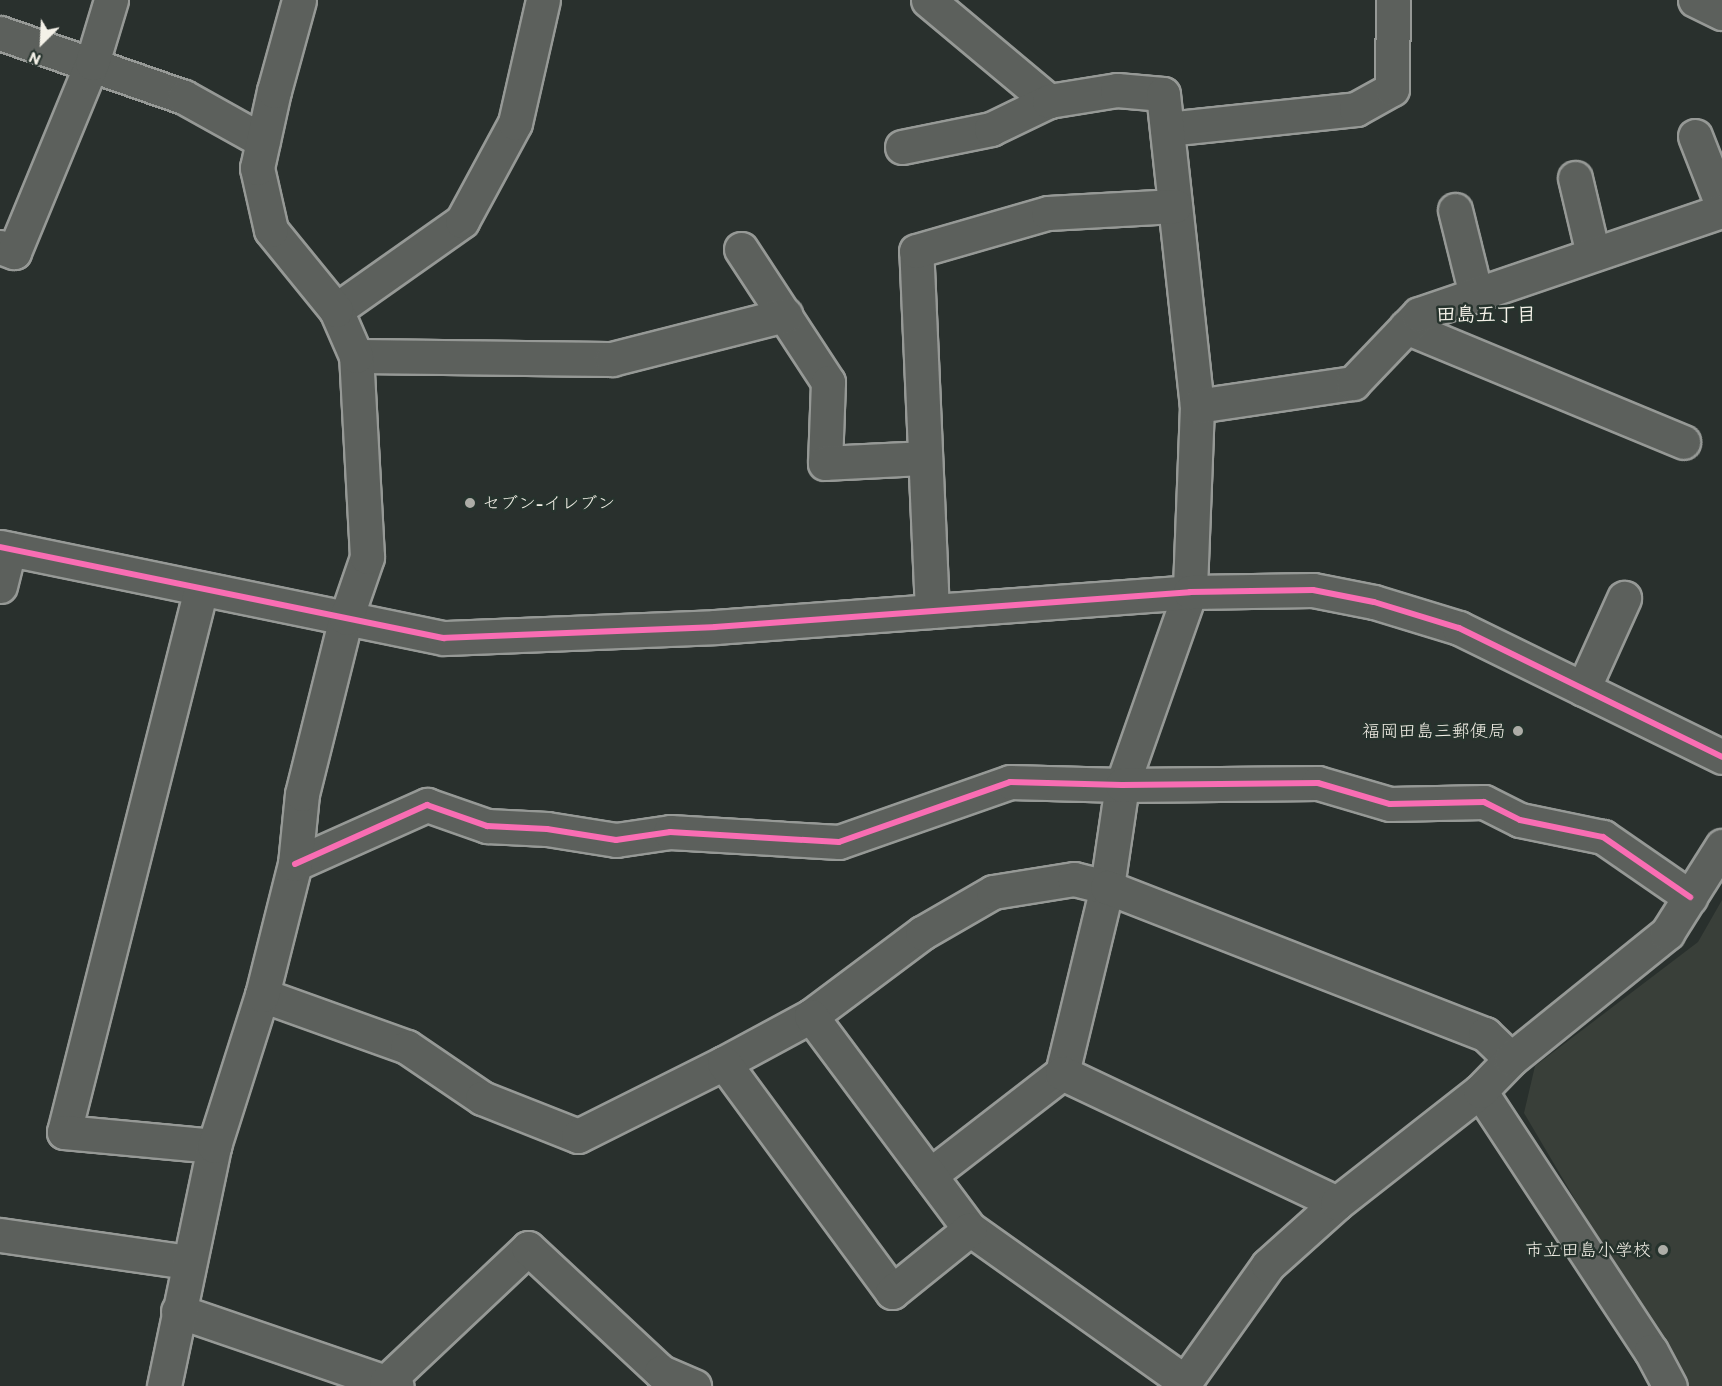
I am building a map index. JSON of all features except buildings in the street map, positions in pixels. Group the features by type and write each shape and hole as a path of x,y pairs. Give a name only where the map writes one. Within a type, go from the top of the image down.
{"street":[{"path":"0,248 14,252 92,63 111,0"},
{"path":"164,1386 214,1146 262,995 295,864 302,794 345,618 367,557 356,356 336,310 271,230 257,168 299,0"},
{"path":"336,310 462,221 515,123 543,0"},
{"path":"928,0 1049,101"},
{"path":"1167,129 1356,109 1392,89 1393,0"},
{"path":"1695,0 1722,13"},
{"path":"0,33 92,63 184,97 263,141"},
{"path":"902,147 991,129 1049,101 1117,90 1163,94 1197,406 1190,592 1122,785 1107,886 1062,1073 930,1175"},
{"path":"1695,136 1722,205"},
{"path":"1575,178 1593,254"},
{"path":"932,611 916,251 1048,213 1176,207"},
{"path":"1455,210 1476,295"},
{"path":"1197,406 1353,383 1419,314 1722,211"},
{"path":"741,249 828,381 825,463 925,458"},
{"path":"356,356 612,359 785,315"},
{"path":"1406,327 1683,442"},
{"path":"0,586 5,548 444,638 715,627 1190,592 1313,590 1374,602 1459,628 1583,689 1719,746"},
{"path":"201,589 64,1132 214,1146"},
{"path":"1583,689 1624,598"},
{"path":"295,864 428,805 487,826 547,829 616,840 670,831 839,842 1010,782 1122,785 1318,783 1390,804 1484,802 1520,820 1603,837 1690,897"},
{"path":"811,1016 970,1229 1184,1384 1268,1265 1337,1203 1480,1091 1511,1059 1667,933 1722,846"},
{"path":"262,995 407,1047 482,1098 578,1136 724,1063 811,1016 922,933 993,892 1074,879 1107,886 1485,1034 1511,1059"},
{"path":"724,1063 892,1292 970,1229"},
{"path":"1062,1073 1337,1203"},
{"path":"1480,1091 1644,1341 1670,1386"},
{"path":"0,1236 188,1262"},
{"path":"178,1311 391,1384 528,1248 661,1372 694,1386"}],"shaded area":[{"name":"市立田島小学校","path":"1722,900 1722,1386 1685,1386 1524,1113 1535,1066 1698,942"}],"cycle path":[{"path":"0,547 444,638 715,627 1190,592 1313,590 1374,602 1459,628 1722,757"},
{"path":"295,864 427,805 487,826 547,829 616,840 670,832 839,842 1010,782 1122,785 1318,783 1390,804 1484,802 1520,820 1603,837 1690,897"}],"place":[{"name":"セブン-イレブン","path":"470,503"},
{"name":"福岡田島三郵便局","path":"1518,731"},
{"name":"市立田島小学校","path":"1663,1250"}],"district":[{"name":"田島五丁目","path":"1486,314"}]}
